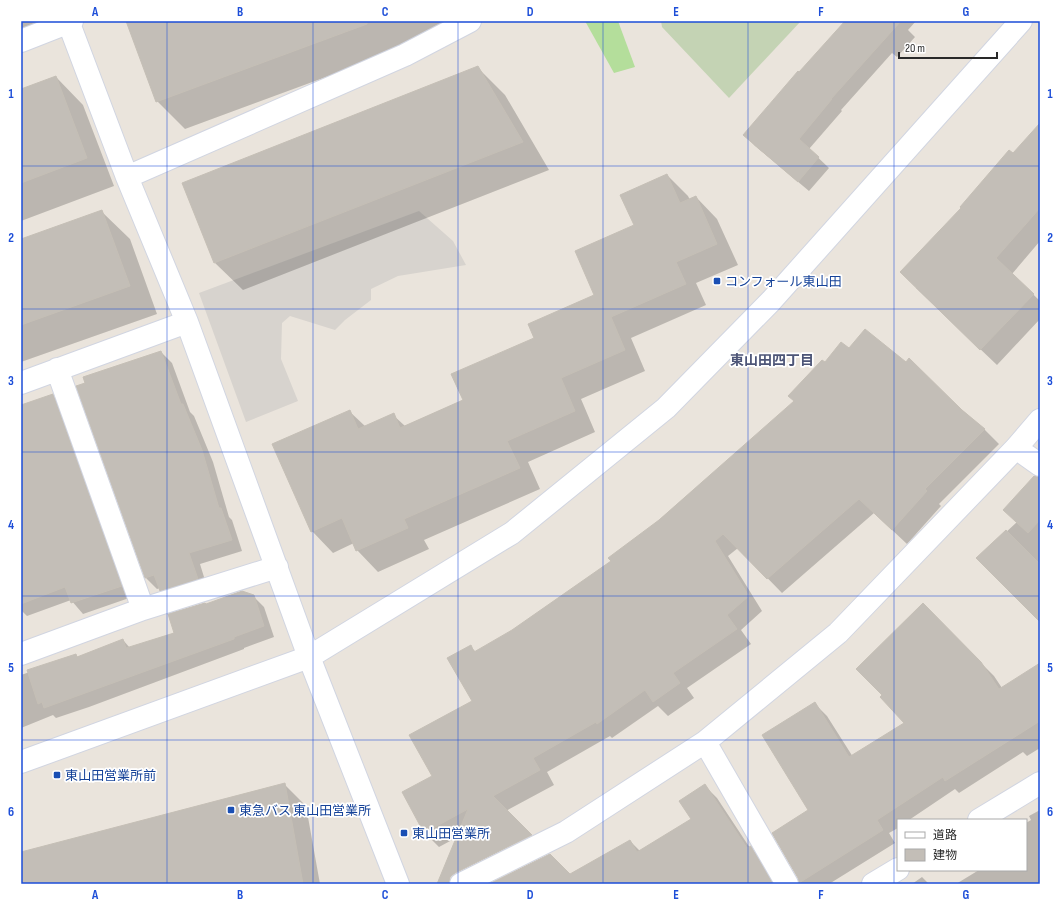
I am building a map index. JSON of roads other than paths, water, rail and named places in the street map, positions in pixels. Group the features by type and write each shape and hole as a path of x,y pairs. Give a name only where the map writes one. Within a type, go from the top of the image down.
{"street":[{"path":"21,41 69,21 127,177 187,322 309,657 398,884"},
{"path":"127,177 405,55 470,21"},
{"path":"21,762 309,657 512,532 666,408 771,301 1021,21"},
{"path":"21,383 187,322"},
{"path":"57,369 143,609"},
{"path":"461,884 566,832 705,742 838,633 1016,448 1040,420"},
{"path":"1016,448 1040,465"},
{"path":"21,654 143,609 277,567"},
{"path":"705,742 787,884"},
{"path":"981,819 1040,783"},
{"path":"873,884 897,870"}],"place":[{"name":"コンフォール東山田","path":"717,281"},
{"name":"東山田営業所前","path":"57,775"},
{"name":"東急バス 東山田営業所","path":"231,810"},
{"name":"東山田営業所","path":"404,833"}],"district":[{"name":"東山田四丁目","path":"772,360"}]}
